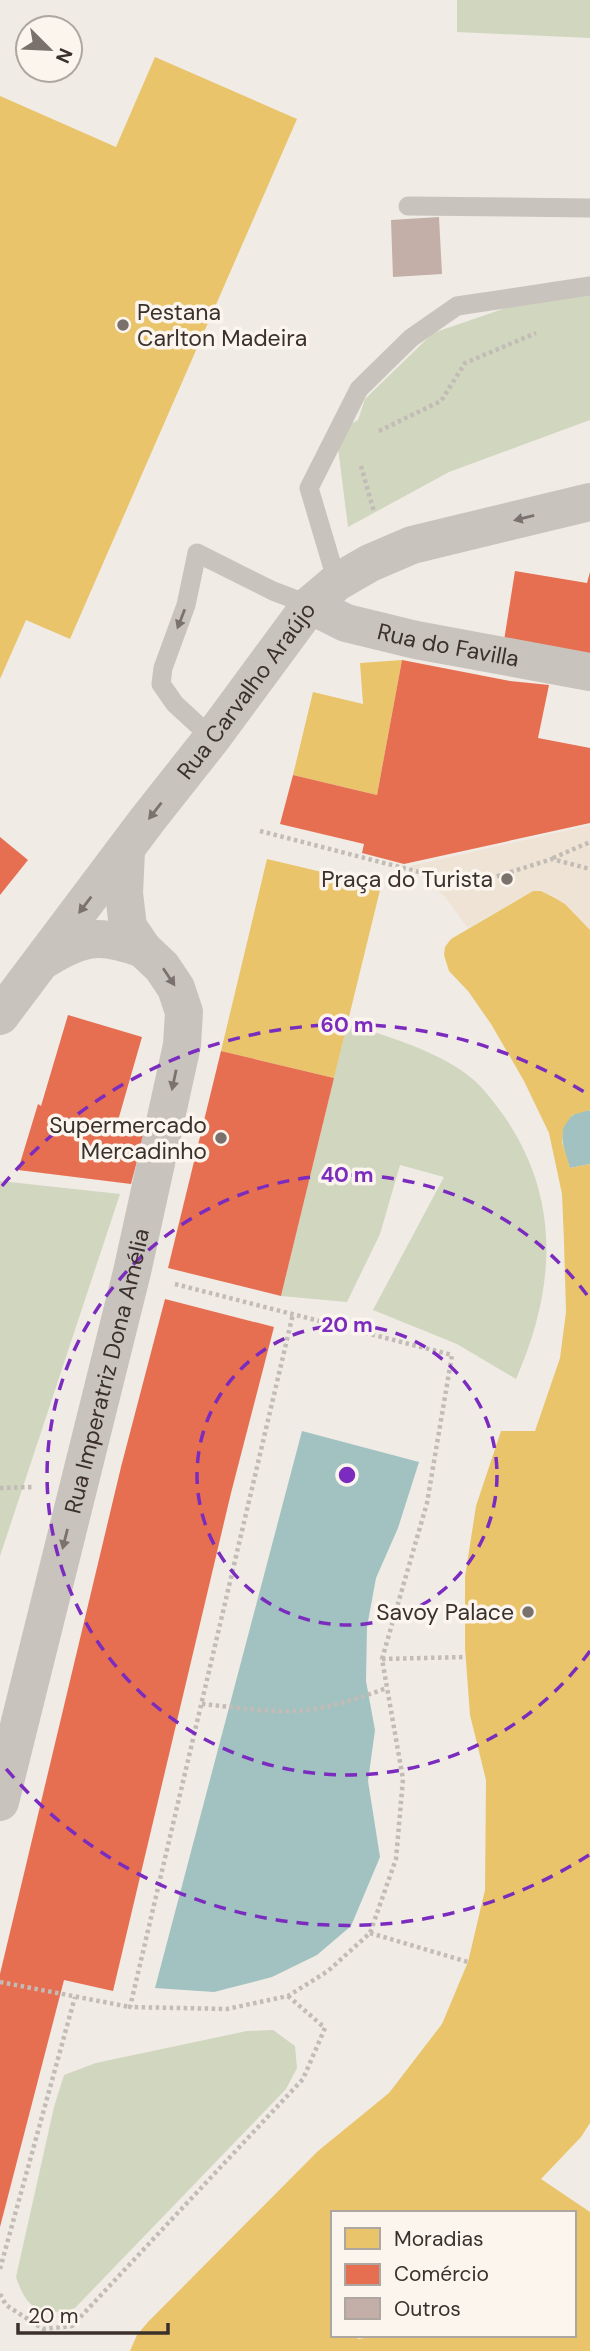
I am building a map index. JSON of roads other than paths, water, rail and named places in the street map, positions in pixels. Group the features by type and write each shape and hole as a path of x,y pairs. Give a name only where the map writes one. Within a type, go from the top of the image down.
{"street":[{"name":"Rua Carvalho Araújo","path":"0,1016 323,593 370,563 412,545 590,502"},
{"name":"Rua do Favilla","path":"323,593 346,623 429,643 590,672"},
{"name":"Rua Imperatriz Dona Amélia","path":"0,1802 132,1272 181,1045 184,1012 176,988 128,927 124,893 126,851"},
{"path":"42,961 70,944 91,938 120,941 143,949"}],"lane":[{"path":"408,206 590,208"},
{"path":"212,738 175,704 161,684 163,668 186,605 197,554 273,591 323,593 309,488 359,390 411,338 457,306 590,286"}],"water":[{"path":"590,1110 590,1164 570,1168 562,1140 564,1126 575,1114"},
{"path":"302,1431 419,1462 398,1528 376,1578 367,1627 366,1681 375,1730 368,1781 380,1857 351,1926 317,1955 272,1977 214,1992 155,1988"}],"place":[{"name":"Pestana Carlton Madeira","path":"123,325"},
{"name":"Praça do Turista","path":"507,879"},
{"name":"Supermercado Mercadinho","path":"221,1138"},
{"name":"Savoy Palace","path":"528,1612"}]}
